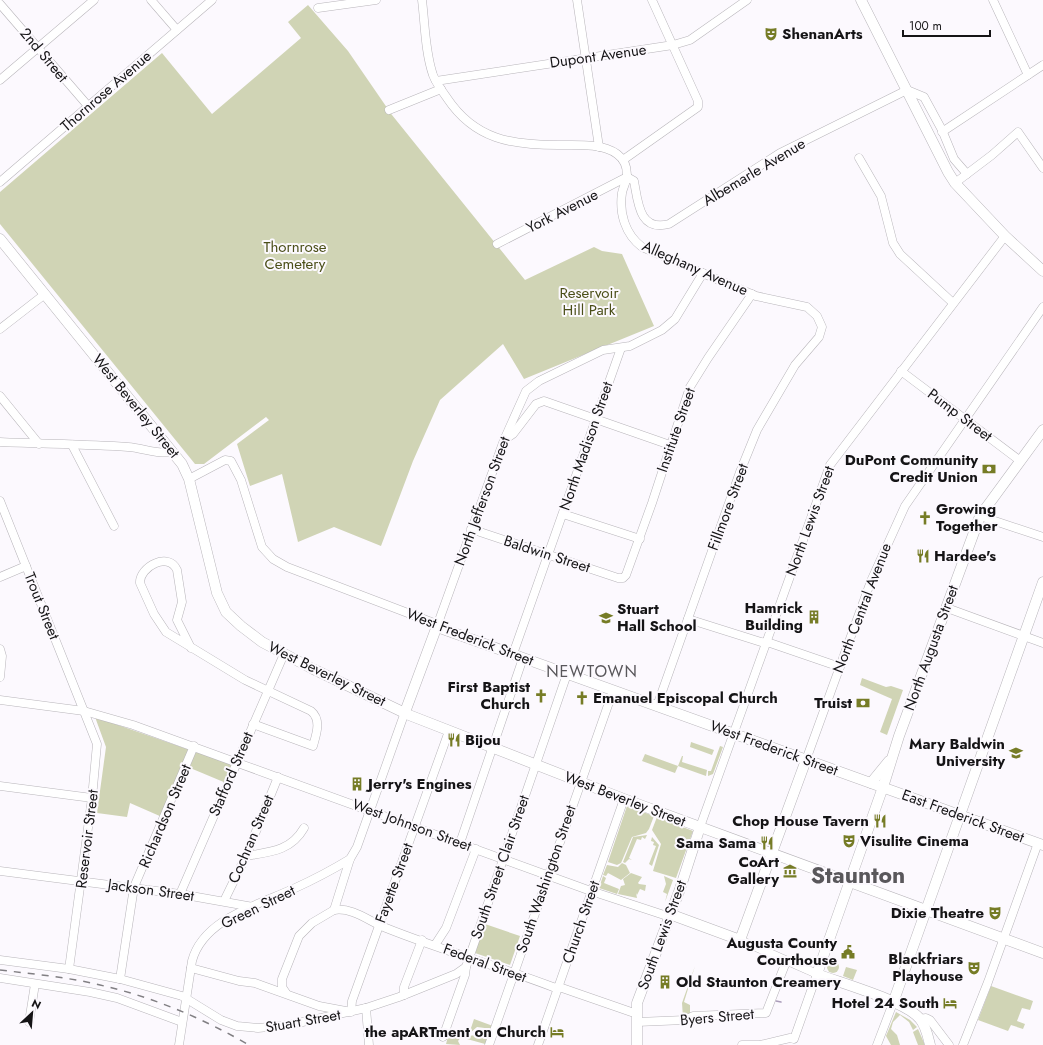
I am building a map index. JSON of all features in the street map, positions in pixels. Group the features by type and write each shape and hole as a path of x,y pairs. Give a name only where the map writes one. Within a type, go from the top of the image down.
{"main road":[{"path":"861,0 937,153 955,183 1006,236 1043,271"},
{"name":"West Beverley Street","path":"0,239 182,464 189,479 217,593 222,605 234,620 249,633 284,654 404,712 449,731 624,799 1043,953"},
{"name":"North Augusta Street","path":"817,974 883,787 891,760 980,516 1019,460 1043,430"},
{"path":"893,1003 1043,582"},
{"name":"West Frederick Street","path":"437,626 613,691 883,787"},
{"name":"North Jefferson Street","path":"404,712 437,626"},
{"name":"North Central Avenue","path":"740,940 806,760"},
{"path":"871,783 891,760"},
{"name":"East Frederick Street","path":"883,787 1040,844"},
{"name":"South Lewis Street","path":"637,1045 639,998 670,915 700,827"},
{"name":"West Johnson Street","path":"670,915 740,940"},
{"path":"817,974 893,1003 920,1019 930,1045"}],"street":[{"path":"0,80 94,0"},
{"path":"151,0 177,30"},
{"name":"Thornrose Avenue","path":"0,182 212,0"},
{"path":"318,8 376,0"},
{"path":"422,0 430,58 436,81 452,105 464,119 477,129 496,138 514,144 599,147 613,152 623,160 698,109 698,101 652,0"},
{"path":"577,0 599,147"},
{"name":"Dupont Avenue","path":"436,81 673,45 690,40 747,0"},
{"path":"993,0 1028,75"},
{"name":"2nd Street","path":"0,4 88,107"},
{"path":"942,132 1043,64"},
{"path":"390,110 441,89"},
{"path":"907,90 924,97 954,159 967,174"},
{"name":"Albemarle Avenue","path":"627,177 634,181 639,206 644,218 655,225 669,224 780,154 907,90"},
{"path":"955,183 1018,132 1043,168"},
{"path":"858,158 884,204 894,246 900,254 953,303"},
{"name":"Alleghany Avenue","path":"623,160 627,177 622,194 622,213 624,223 632,238 648,251 752,294 807,307 815,312 820,320"},
{"name":"York Avenue","path":"497,244 627,177"},
{"name":"North Lewis Street","path":"700,827 828,470 836,455 1006,236"},
{"path":"621,348 641,342 672,322 703,273"},
{"path":"0,330 44,294"},
{"name":"Institute Street","path":"623,578 626,575 640,539 670,445 694,380 752,294"},
{"name":"North Central Avenue","path":"806,760 871,581 905,506 1043,307"},
{"name":"Fillmore Street","path":"657,706 740,472 758,430 795,365 820,336 822,327 820,320"},
{"name":"North Madison Street","path":"513,654 621,348"},
{"name":"North Jefferson Street","path":"437,626 504,440 524,395 531,386 603,350 621,348"},
{"name":"Pump Street","path":"902,371 1019,460"},
{"path":"0,396 39,444"},
{"path":"504,440 513,434 540,401 556,404 670,445"},
{"path":"0,442 129,447 163,454 173,452"},
{"path":"72,445 114,526"},
{"name":"West Frederick Street","path":"189,479 224,460 232,461 240,480 260,544 270,557 287,567 434,622 437,626"},
{"name":"Trout Street","path":"0,501 84,711"},
{"path":"563,514 640,539"},
{"path":"980,516 1043,538"},
{"name":"Baldwin Street","path":"471,529 618,578 623,578"},
{"path":"191,648 177,620 182,602 177,570 167,561 160,562 142,573 140,578 142,589 162,627 191,648 229,671 315,714 318,721 313,746 253,724"},
{"path":"0,577 26,566"},
{"path":"947,608 1043,642"},
{"path":"688,619 761,642 766,642 840,667"},
{"path":"0,650 2,656 0,677"},
{"name":"Stafford Street","path":"180,894 267,690 284,654"},
{"path":"460,843 524,658"},
{"name":"South Street Clair Street","path":"442,1038 465,975 466,967 502,858 567,674"},
{"name":"South Washington Street","path":"489,1045 547,875 613,691"},
{"name":"West Johnson Street","path":"0,700 84,711 194,746 592,891 664,915 670,915"},
{"name":"Reservoir Street","path":"69,969 92,798 97,744 84,711"},
{"path":"286,993 282,987 282,979 299,936 312,923 334,910 350,859 356,849 404,712"},
{"name":"Fayette Street","path":"351,1012 352,1002 379,924 449,731"},
{"name":"Richardson Street","path":"120,979 134,888 194,746"},
{"name":"Cochran Street","path":"224,901 246,856 278,777"},
{"path":"0,786 92,798"},
{"name":"Church Street","path":"538,1045 624,799"},
{"path":"246,856 283,849 295,841 304,828"},
{"path":"963,1045 1040,844"},
{"path":"435,945 446,928 476,849"},
{"name":"Green Street","path":"179,1045 191,968 197,949 207,935 227,919 308,882 350,859"},
{"name":"Jackson Street","path":"0,871 180,894 253,907"},
{"name":"Federal Street","path":"334,910 352,912 379,924 469,958 558,988 637,1018"},
{"path":"404,995 404,987 422,940"},
{"name":"West Johnson Street","path":"740,940 786,962 817,974"},
{"name":"Stuart Street","path":"0,960 69,969 120,979 182,996 186,1000 225,1022 243,1027 278,1027 366,1008 404,995 456,974 466,967"},
{"name":"Byers Street","path":"637,1018 685,1020 693,1016 766,1013 786,962"},
{"path":"191,968 239,981 256,983 325,1008 351,1012"},
{"path":"742,1045 760,1044 790,1038 794,1039 817,974"},
{"path":"0,978 117,998 182,1022"},
{"path":"29,1022 35,984"},
{"path":"877,1045 893,1003"},
{"path":"366,1008 369,1045"},
{"path":"920,1019 926,1018 930,1020 949,1045"}],"green space":[{"name":"Thornrose Cemetery","path":"308,5 348,51 392,115 525,280 594,247 602,251 622,254 654,326 524,379 503,344 440,400 413,461 381,546 334,527 298,542 282,474 250,486 237,444 269,420 266,417 204,464 195,464 0,224 0,192 162,53 212,114 301,38 288,22"},
{"path":"862,678 886,687 891,686 903,690 887,735 880,732 892,699 860,685"},
{"path":"95,717 233,765 226,783 183,765 162,817 130,803 127,817 97,813 106,747"},
{"path":"691,742 714,750 712,755 690,747"},
{"path":"720,746 723,747 713,774 708,776 708,771 711,771"},
{"path":"645,754 678,766 675,773 642,761"},
{"path":"683,756 682,762 707,770 706,776 678,766"},
{"path":"627,806 654,816 646,833 632,837 621,863 617,865 608,862"},
{"path":"657,817 693,831 676,878 653,871 661,844 652,830"},
{"path":"647,835 645,839 642,837 641,840 637,839 629,858 632,860 629,859 625,863 623,862 633,837"},
{"path":"652,837 659,845 652,866 649,864 656,846 653,845 654,842 651,841"},
{"path":"622,863 626,865 630,873 621,880 608,873 606,876 603,875 607,865 618,867"},
{"path":"631,873 642,877 638,883 646,885 645,891 640,889 637,895 636,893 637,898 618,894 621,886 625,885 623,879"},
{"path":"603,876 606,878 604,883 619,889 617,894 599,888"},
{"path":"664,876 673,880 665,902 667,894 663,892 666,884"},
{"path":"485,924 520,936 510,965 475,953"},
{"path":"831,961 835,961 839,967 835,973 831,973 827,969 827,965"},
{"path":"695,966 684,1002 690,1005 690,1014 683,1018 682,1003"},
{"path":"846,967 857,970 853,980 843,976"},
{"path":"991,986 1033,1001 1030,1010 1022,1008 1017,1021 1025,1024 1023,1029 1011,1025 1008,1031 978,1020"},
{"path":"896,1012 910,1020 917,1027 913,1030 909,1022 900,1015 893,1022 891,1029 897,1035 900,1045 891,1045 886,1036"},
{"path":"474,1019 493,1026 492,1029 477,1027 469,1034"},
{"path":"918,1029 925,1045 918,1045 913,1032"},
{"path":"485,1032 490,1034 485,1044 467,1039 469,1036 482,1034"},
{"path":"449,1033 461,1037 458,1041 460,1045 446,1044"}],"waterway":[{"path":"776,1001 781,1002"}],"railway":[{"path":"0,970 75,980 120,990 177,1009 249,1045"}],"place":[{"name":"ShenanArts","path":"771,34"},
{"name":"DuPont Community Credit Union","path":"989,469"},
{"name":"Growing Together","path":"925,518"},
{"name":"Hardee's","path":"923,556"},
{"name":"Hamrick Building","path":"814,617"},
{"name":"Stuart Hall School","path":"606,618"},
{"name":"First Baptist Church","path":"541,696"},
{"name":"Emanuel Episcopal Church","path":"582,698"},
{"name":"Truist","path":"863,703"},
{"name":"Bijou","path":"454,740"},
{"name":"Mary Baldwin University","path":"1016,753"},
{"name":"Jerry's Engines","path":"357,784"},
{"name":"Chop House Tavern","path":"880,821"},
{"name":"Visulite Cinema","path":"849,841"},
{"name":"Sama Sama","path":"767,843"},
{"name":"CoArt Gallery","path":"790,871"},
{"name":"Dixie Theatre","path":"995,913"},
{"name":"Augusta County Courthouse","path":"848,952"},
{"name":"Blackfriars Playhouse","path":"974,968"},
{"name":"Old Staunton Creamery","path":"665,982"},
{"name":"Hotel 24 South","path":"950,1003"},
{"name":"the apARTment on Church","path":"557,1032"}],"district":[{"name":"NEWTOWN","path":"592,671"},
{"name":"Staunton","path":"858,875"}],"park label":[{"name":"Reservoir Hill Park","path":"589,302"}]}
